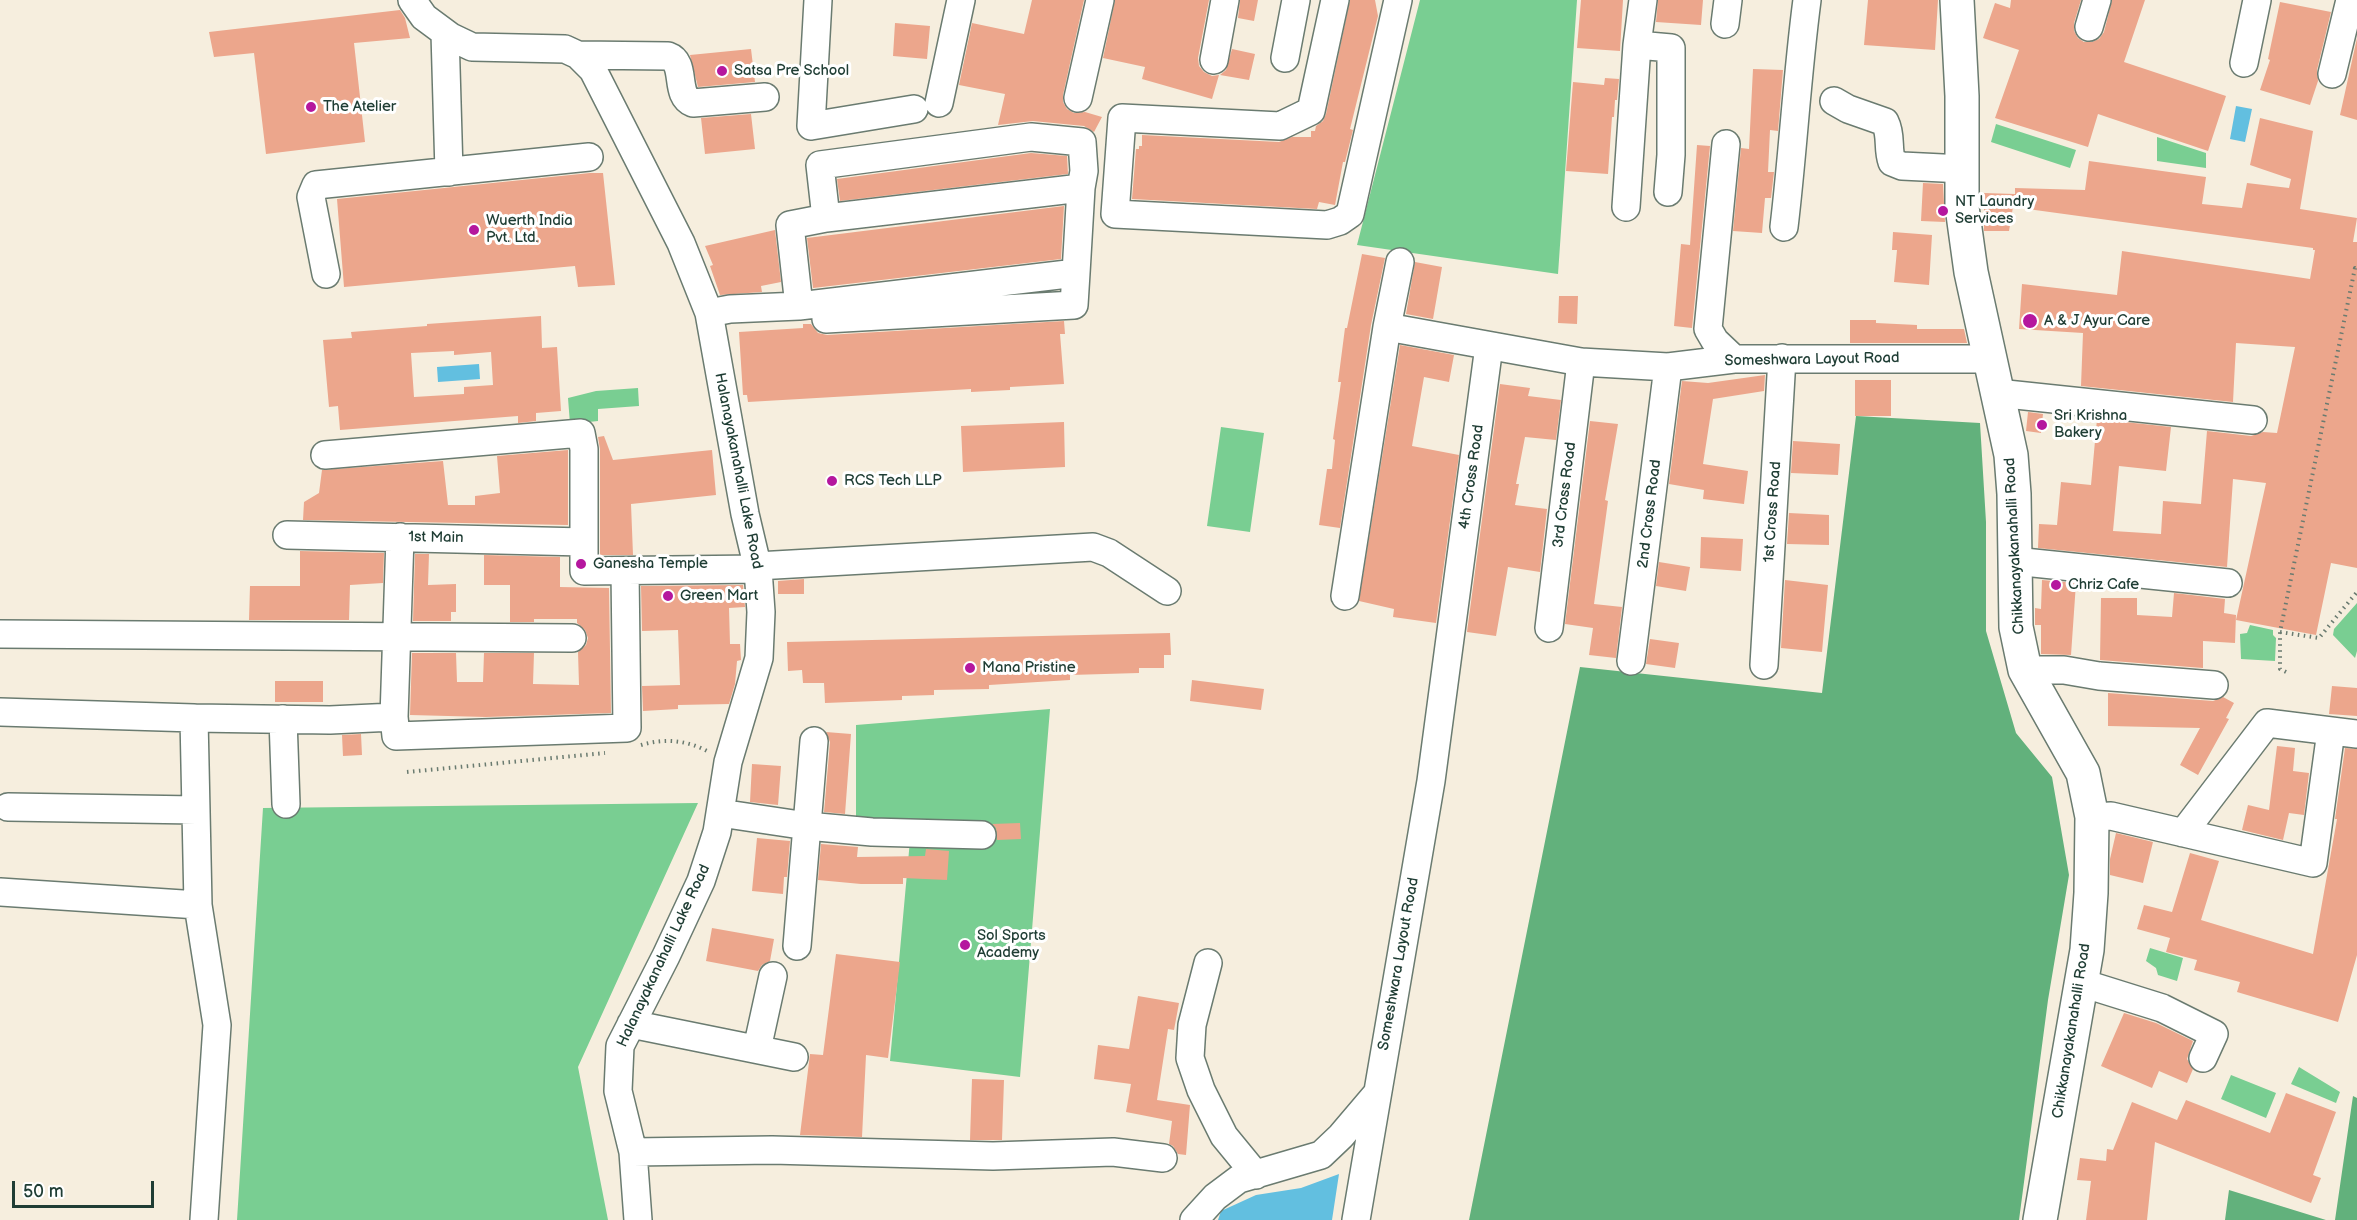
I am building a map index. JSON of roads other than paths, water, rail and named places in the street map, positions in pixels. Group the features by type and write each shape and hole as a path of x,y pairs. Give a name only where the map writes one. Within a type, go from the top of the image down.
{"main road":[{"name":"Chikkanayakanahalli Road","path":"1957,0 1962,96 1962,207 1971,272 2011,455 2014,494 2016,627 2025,670 2083,773 2092,817 2091,893 2087,950 2040,1220"}],"street":[{"path":"412,0 424,17 445,33 472,47 565,49 578,55 668,56 674,58 678,64 687,101 693,103 765,98"},
{"path":"818,0 811,126 926,106 962,0"},
{"path":"1078,98 1100,0"},
{"path":"1214,60 1226,0"},
{"path":"1285,58 1296,0"},
{"path":"1335,0 1311,111 1280,126 1122,118 1115,214 1327,225 1340,221 1350,214 1398,0"},
{"path":"1626,207 1637,45 1643,0"},
{"path":"1784,227 1807,0"},
{"path":"2089,27 2097,0"},
{"path":"2244,63 2258,0"},
{"path":"2332,74 2350,0"},
{"path":"445,33 449,172"},
{"path":"1637,45 1671,48 1671,155 1668,192"},
{"name":"Halanayakanahalli Lake Road","path":"578,55 593,70 681,243 710,321 745,514 758,567 761,612 759,658 728,762 717,832 701,881 620,1047 618,1091 633,1152 638,1220"},
{"path":"1374,162 1391,88 1383,67"},
{"path":"1834,101 1848,109 1886,122 1890,132 1888,151 1892,162 1902,165 1963,169"},
{"path":"710,321 730,309 790,311 1076,273 1084,171 1082,142 1030,137 820,165 826,218"},
{"path":"1726,144 1708,329 1715,341 1734,359"},
{"path":"326,274 311,197 316,185 589,157"},
{"path":"790,311 790,225 826,218 1081,188"},
{"path":"1345,596 1387,327 1400,262"},
{"name":"Someshwara Layout Road","path":"1387,327 1581,362 1668,367 1734,359 1989,359"},
{"name":"4th Cross Road","path":"1454,607 1489,346"},
{"name":"1st Cross Road","path":"1764,665 1782,358"},
{"name":"3rd Cross Road","path":"1549,628 1581,362"},
{"name":"2nd Cross Road","path":"1631,661 1668,367"},
{"path":"1997,393 2253,420"},
{"path":"325,454 581,434 584,448 584,571 625,572 758,567 1093,547 1109,553 1167,591"},
{"name":"1st Main","path":"288,535 584,542"},
{"path":"400,537 394,717 396,736 627,728 625,572"},
{"path":"2014,561 2228,583"},
{"name":"Someshwara Layout Road","path":"1356,1220 1431,781 1454,607"},
{"path":"0,633 572,638"},
{"path":"2025,670 2064,670 2099,676 2214,685"},
{"path":"0,712 194,718 394,717"},
{"path":"194,718 198,905 217,1025 204,1220"},
{"path":"284,719 286,804"},
{"path":"2092,817 2111,816 2183,833 2313,863 2344,732 2267,723 2183,833"},
{"path":"797,946 814,741"},
{"path":"8,807 196,810"},
{"path":"720,813 807,826 872,832 982,835"},
{"path":"0,891 198,905"},
{"path":"1208,963 1192,1025 1190,1058 1201,1090 1224,1136 1256,1175"},
{"path":"757,1049 773,976"},
{"path":"2082,983 2162,1008 2214,1034 2203,1058"},
{"path":"631,1024 794,1057"},
{"path":"1194,1220 1215,1197 1239,1179 1322,1155 1376,1095"},
{"path":"633,1152 772,1150 993,1156 1113,1152 1163,1158"}],"water":[{"path":"2236,106 2252,109 2245,142 2230,139"},
{"path":"479,364 480,379 438,382 437,367"},
{"path":"1339,1174 1332,1220 1218,1220 1221,1211 1256,1195 1301,1188"}],"place":[{"name":"Satsa Pre School","path":"722,71"},
{"name":"The Atelier","path":"311,107"},
{"name":"NT Laundry Services","path":"1943,211"},
{"name":"Wuerth India Pvt. Ltd.","path":"474,230"},
{"name":"A & J Ayur Care","path":"2030,321"},
{"name":"Sri Krishna Bakery","path":"2042,425"},
{"name":"RCS Tech LLP","path":"832,481"},
{"name":"Ganesha Temple","path":"581,564"},
{"name":"Chriz Cafe","path":"2056,585"},
{"name":"Green Mart","path":"668,596"},
{"name":"Mana Pristine","path":"970,668"},
{"name":"Sol Sports Academy","path":"965,945"}]}
